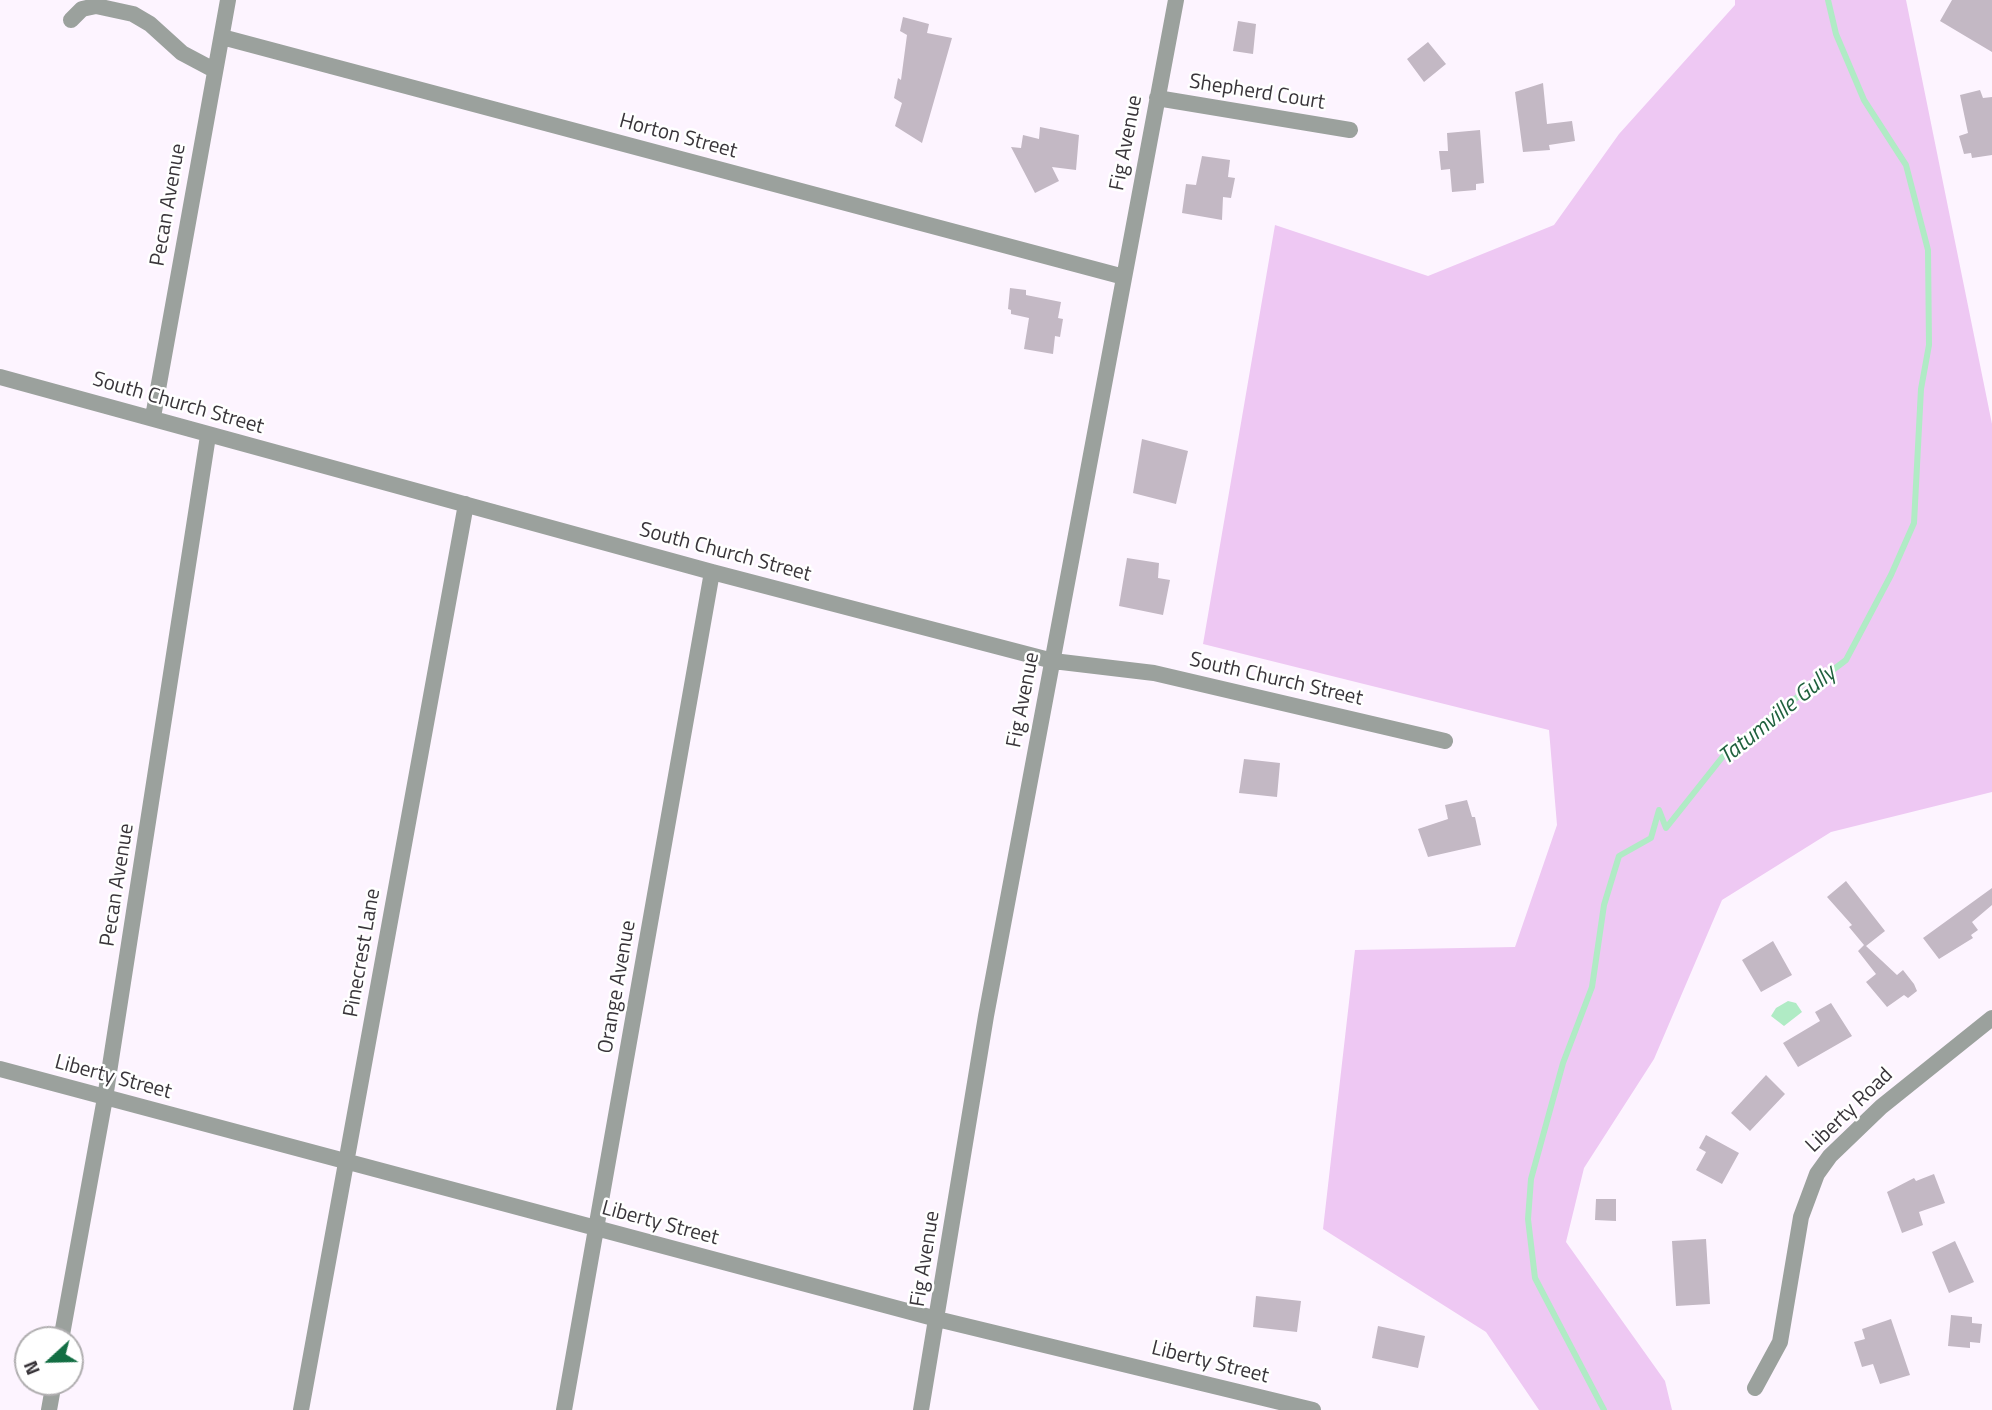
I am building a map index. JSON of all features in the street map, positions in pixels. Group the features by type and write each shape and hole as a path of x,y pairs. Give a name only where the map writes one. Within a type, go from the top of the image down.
{"street":[{"name":"Pecan Avenue","path":"153,417 228,0"},
{"name":"Fig Avenue","path":"921,1410 986,1016 1176,0"},
{"path":"72,20 82,9 96,6 133,14 150,24 182,53 214,70"},
{"name":"Horton Street","path":"222,37 1124,277"},
{"name":"Shepherd Court","path":"1157,98 1350,130"},
{"name":"South Church Street","path":"0,377 153,417 208,436 1053,662 1154,673 1445,741"},
{"name":"Pecan Avenue","path":"64,1326 105,1098 208,436"},
{"name":"Pinecrest Lane","path":"301,1410 466,504"},
{"name":"Orange Avenue","path":"564,1410 712,572"},
{"name":"Liberty Road","path":"1755,1388 1780,1342 1801,1217 1816,1174 1830,1156 1881,1107 1992,1018"},
{"name":"Liberty Street","path":"0,1069 937,1319 1313,1410"}],"shaded area":[{"path":"1735,0 1906,0 1992,424 1992,792 1831,832 1722,900 1654,1059 1584,1168 1566,1242 1665,1381 1672,1410 1539,1410 1486,1332 1323,1229 1355,950 1515,947 1557,825 1549,730 1203,644 1275,225 1428,276 1554,225 1619,134 1735,5"},
{"path":"1788,1001 1796,1003 1802,1012 1784,1026 1771,1016 1776,1008"}],"building":[{"path":"1952,0 1992,0 1992,52 1940,21"},
{"path":"903,17 929,24 927,33 952,38 922,143 895,126 902,103 894,98 898,78 901,80 907,35 900,31"},
{"path":"1238,21 1256,24 1253,54 1233,51"},
{"path":"1428,42 1446,64 1424,82 1407,59"},
{"path":"1543,83 1547,124 1572,121 1575,141 1549,145 1550,150 1523,152 1515,92"},
{"path":"1980,90 1983,98 1992,97 1992,155 1972,158 1971,153 1964,154 1959,136 1968,133 1960,95"},
{"path":"1040,127 1079,135 1076,170 1052,167 1059,181 1035,193 1011,147 1021,148 1023,135 1039,139"},
{"path":"1480,130 1484,183 1476,184 1476,190 1452,192 1450,169 1441,170 1439,151 1448,151 1447,133"},
{"path":"1202,156 1230,160 1228,177 1235,178 1231,198 1223,197 1222,220 1182,213 1186,184 1196,185"},
{"path":"1010,288 1026,290 1026,295 1061,302 1058,318 1063,319 1060,337 1055,336 1053,354 1024,349 1029,318 1011,314 1008,309"},
{"path":"1142,439 1188,451 1176,504 1133,493"},
{"path":"1127,558 1159,563 1158,578 1170,580 1163,615 1119,606"},
{"path":"1244,759 1280,763 1277,797 1239,793"},
{"path":"1467,800 1472,817 1475,817 1481,845 1428,857 1418,829 1448,819 1445,805"},
{"path":"1846,881 1885,931 1866,946 1897,975 1903,970 1917,991 1908,998 1904,995 1887,1007 1866,982 1876,974 1858,951 1864,945 1849,927 1852,925 1827,897"},
{"path":"1992,888 1992,905 1972,922 1978,930 1971,935 1973,938 1939,959 1923,938"},
{"path":"1773,941 1792,975 1761,992 1742,960"},
{"path":"1831,1003 1852,1036 1798,1067 1783,1043 1820,1021 1815,1012"},
{"path":"1766,1075 1785,1094 1750,1131 1731,1113"},
{"path":"1706,1135 1739,1153 1722,1184 1696,1170 1706,1152 1699,1148"},
{"path":"1934,1174 1945,1203 1919,1212 1923,1225 1902,1233 1887,1192 1914,1178 1916,1181"},
{"path":"1596,1199 1616,1199 1616,1221 1595,1220"},
{"path":"1706,1239 1710,1304 1676,1306 1672,1241"},
{"path":"1955,1241 1974,1282 1949,1293 1932,1252"},
{"path":"1256,1296 1301,1301 1297,1332 1253,1327"},
{"path":"1951,1315 1972,1317 1972,1323 1982,1324 1980,1343 1970,1342 1970,1348 1948,1346"},
{"path":"1891,1319 1910,1375 1880,1384 1873,1364 1862,1367 1854,1342 1865,1339 1862,1329"},
{"path":"1378,1326 1425,1336 1418,1368 1372,1358"}],"waterway":[{"name":"Tatumville Gully","path":"1604,1410 1535,1278 1528,1219 1531,1179 1563,1063 1592,987 1604,905 1619,856 1651,838 1659,810 1666,828 1728,750 1846,660 1891,575 1914,523 1921,389 1929,345 1928,250 1906,165 1864,100 1836,34 1828,0"}]}
